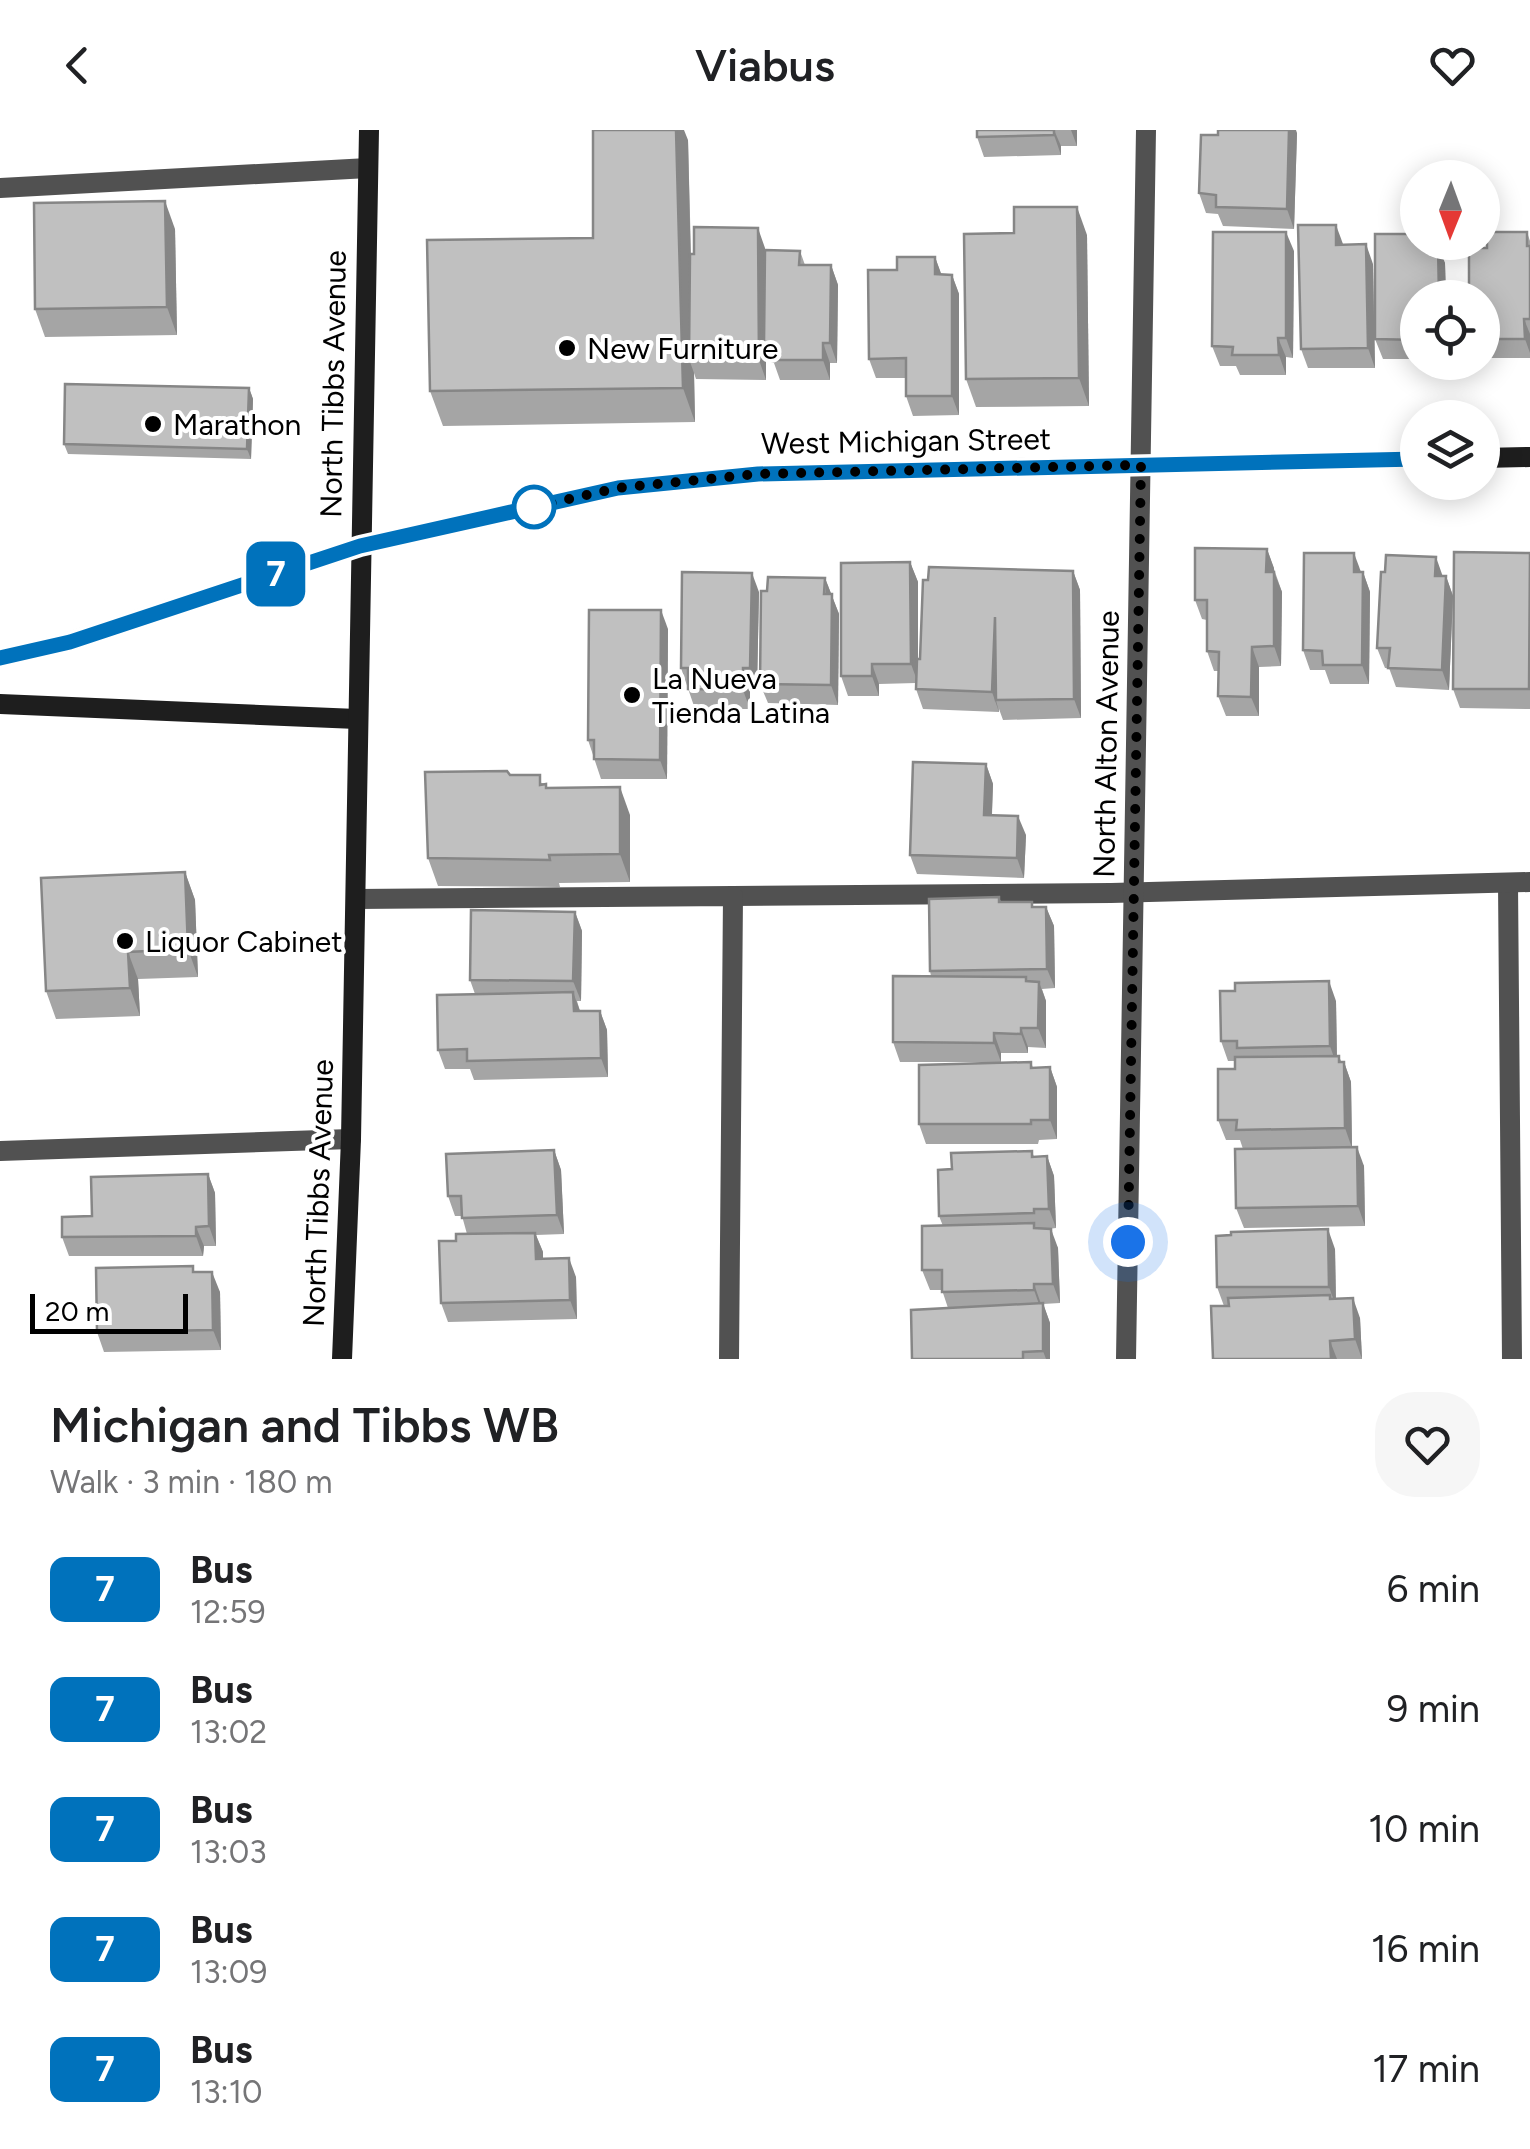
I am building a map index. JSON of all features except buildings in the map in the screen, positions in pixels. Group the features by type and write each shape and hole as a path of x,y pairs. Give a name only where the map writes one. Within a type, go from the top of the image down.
{"main road":[{"name":"North Tibbs Avenue","path":"342,1359 352,1139 369,130"},
{"path":"1500,458 1530,457"},
{"name":"West Michigan Street","path":"0,658 70,642 360,546 618,488 758,474 1400,460"},
{"path":"0,704 358,719"}],"street":[{"name":"North Alton Avenue","path":"1126,1359 1146,130"},
{"path":"0,188 368,168"},
{"path":"356,898 1134,893 1530,882"},
{"path":"1508,883 1512,1359"},
{"path":"729,1359 733,896"},
{"path":"0,1151 352,1139"}],"bus line":[{"name":"7","path":"0,658 70,642 360,546 618,488 758,474 1400,459"}],"place":[{"name":"New Furniture","path":"567,348"},
{"name":"Marathon","path":"153,424"},
{"name":"La Nueva Tienda Latina","path":"632,695"},
{"name":"Liquor Cabinet","path":"125,941"}],"route":[{"path":"534,507 618,488 758,474 1141,465 1128,1242"}]}
